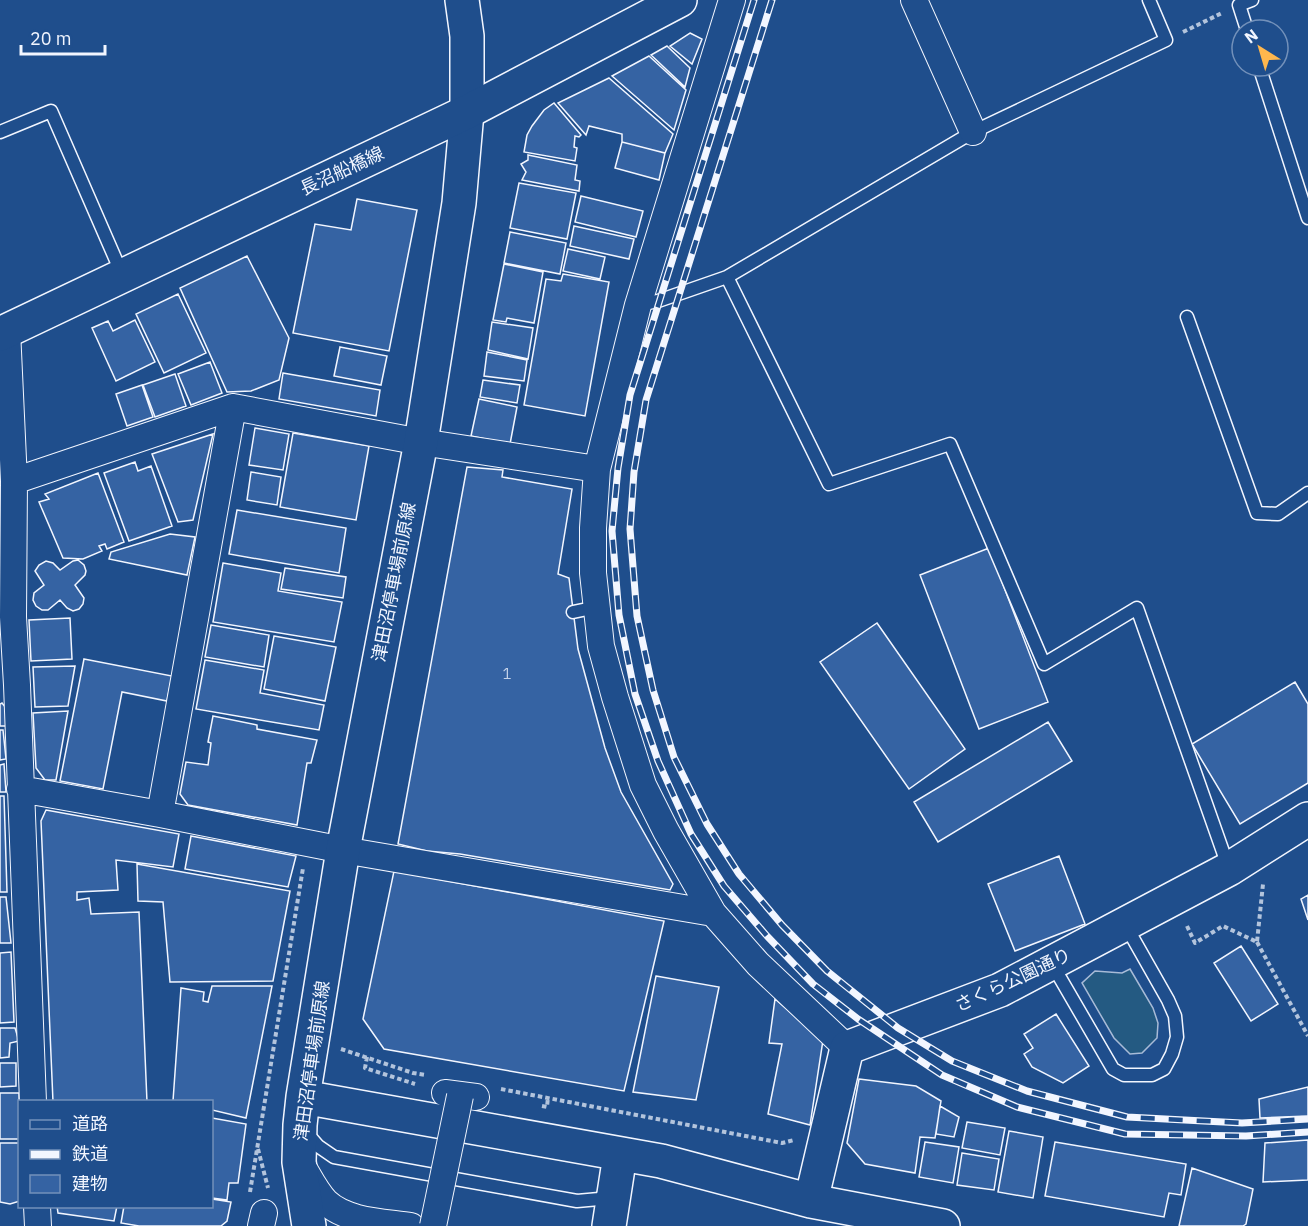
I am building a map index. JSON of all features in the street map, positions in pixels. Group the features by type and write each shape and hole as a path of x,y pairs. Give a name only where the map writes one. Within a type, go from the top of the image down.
{"main road":[{"name":"津田沼停車場前原線","path":"309,1226 299,1162 302,1111 343,850 421,442 459,203 467,112 467,36 462,0"},
{"name":"長沼船橋線","path":"4,332 467,112 680,0"},
{"name":"さくら公園通り","path":"847,1048 1000,990 1229,869 1308,819"},
{"path":"811,1201 847,1048"},
{"path":"302,1111 661,1161 811,1201 943,1226"},
{"path":"609,1226 620,1155"}],"street":[{"path":"732,0 638,305 597,468 593,573 585,610 601,646 628,742 643,785 666,831 713,913 758,964 847,1048"},
{"path":"914,0 973,132"},
{"path":"4,332 14,480 13,687 20,789 33,1100"},
{"path":"14,480 233,407 421,442 597,468"},
{"path":"160,814 233,407"},
{"path":"20,789 343,850 713,913"},
{"path":"433,1226 462,1090"},
{"path":"299,1162 326,1202 338,1211 350,1216 411,1226"},
{"path":"37,1208 38,1226"}],"lane":[{"path":"638,305 658,301 727,277 973,132 1166,40 1149,0"},
{"path":"1243,18 1239,5 1252,0"},
{"path":"1263,78 1308,218"},
{"path":"0,132 51,111 122,274"},
{"path":"727,277 829,484 950,444 1044,664 1137,608 1229,869"},
{"path":"1187,317 1257,513 1278,514 1308,493"},
{"path":"1051,964 1113,1069 1124,1075 1152,1075 1164,1070 1177,1037 1175,1016 1126,925"},
{"path":"302,1111 318,1146 334,1157 577,1201 599,1199 615,1186"}],"path":[{"path":"1166,40 1239,5"},
{"path":"258,1213 257,1147 304,858"},
{"path":"1264,878 1257,942 1308,1036"},
{"path":"1185,922 1195,943 1223,926 1257,942"},
{"path":"336,1047 462,1090"},
{"path":"367,1057 365,1068 462,1090 548,1097 782,1143 799,1139"},
{"path":"547,1107 548,1097"},
{"path":"257,1147 269,1189 258,1213"}],"shaded area":[{"path":"1130,969 1153,1008 1158,1023 1157,1038 1142,1053 1130,1054 1114,1038 1082,983 1095,971 1122,973"}],"building":[{"path":"690,33 702,39 692,64 670,46"},
{"path":"667,46 690,68 685,87 651,55"},
{"path":"649,56 686,90 674,130 612,76"},
{"path":"609,78 673,134 665,153 622,142 622,134 589,126 586,135 558,103"},
{"path":"554,103 581,135 575,136 574,147 577,148 575,161 524,152 527,135 532,126 544,110"},
{"path":"622,142 665,153 659,180 615,168"},
{"path":"528,155 577,165 575,180 580,181 579,191 522,180 526,172 521,164 528,160"},
{"path":"519,183 576,193 567,239 510,228"},
{"path":"581,196 643,211 636,237 575,222"},
{"path":"357,199 417,210 389,351 293,333 315,224 351,230"},
{"path":"574,226 634,239 629,259 570,246"},
{"path":"510,232 566,243 560,274 504,263"},
{"path":"568,249 605,257 600,279 563,271"},
{"path":"247,256 289,338 279,380 251,391 227,392 180,288"},
{"path":"504,264 543,272 534,323 507,318 506,322 493,320"},
{"path":"563,274 609,282 585,416 524,405 546,279 561,281"},
{"path":"178,294 206,353 164,373 136,314"},
{"path":"135,320 155,362 116,381 92,328 108,321 113,331"},
{"path":"492,322 533,328 528,359 488,350"},
{"path":"340,347 387,356 381,385 334,376"},
{"path":"487,352 527,360 524,381 484,376"},
{"path":"210,362 222,393 191,405 178,374"},
{"path":"283,373 380,390 376,416 279,399"},
{"path":"175,374 186,406 155,417 143,385"},
{"path":"483,380 520,385 517,403 480,397"},
{"path":"142,385 153,417 127,426 116,394"},
{"path":"479,399 517,407 510,444 471,436"},
{"path":"255,428 289,434 283,470 249,465"},
{"path":"293,433 369,446 356,520 280,507"},
{"path":"213,434 193,520 178,522 152,454"},
{"path":"135,462 138,471 151,466 172,526 129,541 104,473"},
{"path":"467,467 503,470 502,477 572,489 558,574 569,578 578,649 605,748 621,792 673,884 670,890 460,854 427,851 398,844"},
{"path":"251,472 281,477 277,505 247,500"},
{"path":"98,473 124,542 107,549 105,544 99,546 102,551 83,559 63,558 39,502 49,499 45,494"},
{"path":"237,510 346,528 339,573 229,554"},
{"path":"170,534 195,537 187,575 109,559 111,552"},
{"path":"989,548 1048,702 979,729 920,575"},
{"path":"78,560 84,565 86,571 75,585 84,598 79,609 73,611 60,600 48,610 42,610 36,606 33,600 34,593 44,585 35,571 39,565 46,561 53,563 60,570"},
{"path":"223,563 281,573 278,591 342,602 334,642 213,622"},
{"path":"285,568 346,577 343,598 281,589"},
{"path":"70,618 72,659 31,661 29,620"},
{"path":"877,623 965,749 909,789 820,662"},
{"path":"211,625 269,635 264,667 205,657"},
{"path":"274,636 336,647 325,701 264,689"},
{"path":"84,659 172,676 167,701 122,692 103,789 60,781"},
{"path":"205,660 264,670 260,693 324,705 319,730 196,709"},
{"path":"75,666 68,706 35,707 33,667"},
{"path":"1295,682 1308,704 1308,783 1240,824 1192,744"},
{"path":"2,703 6,708 7,726 0,726 0,704"},
{"path":"68,711 56,780 45,780 36,768 33,713"},
{"path":"213,716 257,725 257,729 317,740 311,763 307,763 297,825 188,805 180,794 186,762 208,765 211,743 208,742"},
{"path":"1048,722 1072,761 938,842 914,802"},
{"path":"0,730 3,730 6,759 0,760"},
{"path":"4,764 6,792 0,792 0,765"},
{"path":"0,796 4,796 7,892 0,892"},
{"path":"46,810 179,834 173,867 116,860 118,890 77,892 77,900 89,898 91,914 139,912 147,1100 53,1100 41,821"},
{"path":"191,836 296,856 288,887 185,869"},
{"path":"1059,856 1085,924 1015,951 988,884"},
{"path":"137,864 290,891 273,981 170,982 163,902 138,901"},
{"path":"394,871 664,921 624,1091 384,1049 363,1019"},
{"path":"1308,895 1308,920 1301,899"},
{"path":"0,897 6,897 11,943 0,943"},
{"path":"1241,946 1278,1004 1251,1021 1214,963"},
{"path":"11,952 14,1022 0,1023 0,953"},
{"path":"656,976 719,987 696,1100 633,1092"},
{"path":"212,986 272,986 246,1118 213,1110 213,1100 173,1100 181,988 204,992 203,1001 208,1002"},
{"path":"775,999 823,1040 810,1125 768,1114 782,1044 769,1043"},
{"path":"1056,1014 1089,1066 1063,1083 1032,1067 1024,1054 1033,1048 1024,1034"},
{"path":"0,1028 15,1028 19,1041 10,1043 9,1057 0,1058"},
{"path":"0,1063 16,1063 16,1086 0,1087"},
{"path":"859,1079 916,1086 941,1101 935,1138 920,1137 915,1173 865,1164 847,1143"},
{"path":"1308,1087 1308,1116 1260,1118 1259,1099"},
{"path":"0,1093 19,1093 18,1139 0,1139"},
{"path":"940,1106 959,1117 954,1137 936,1134"},
{"path":"213,1118 246,1124 238,1183 229,1183 227,1200 213,1198"},
{"path":"967,1122 1005,1128 1000,1155 962,1148"},
{"path":"1009,1131 1043,1137 1033,1198 998,1192"},
{"path":"1308,1140 1308,1180 1263,1182 1265,1143"},
{"path":"925,1142 959,1147 953,1183 919,1177"},
{"path":"1055,1142 1186,1164 1181,1195 1169,1193 1164,1217 1045,1196"},
{"path":"0,1143 18,1143 18,1202 10,1204 0,1202"},
{"path":"962,1153 999,1159 994,1190 957,1185"},
{"path":"1192,1168 1253,1189 1246,1224 1243,1226 1179,1226"},
{"path":"213,1199 231,1202 227,1221 221,1226 139,1226 121,1223 124,1208 213,1208"},
{"path":"57,1208 117,1208 114,1221 58,1213"}],"railway":[{"path":"754,0 630,395 618,468 612,531 619,615 635,694 658,761 691,834 724,886 813,984 858,1019 942,1075 1017,1107 1125,1134 1246,1136 1308,1132"},
{"path":"772,0 646,400 634,472 630,529 637,616 653,690 674,757 707,824 739,874 782,925 827,971 898,1028 952,1061 1027,1091 1127,1117 1242,1123 1308,1119"}]}
